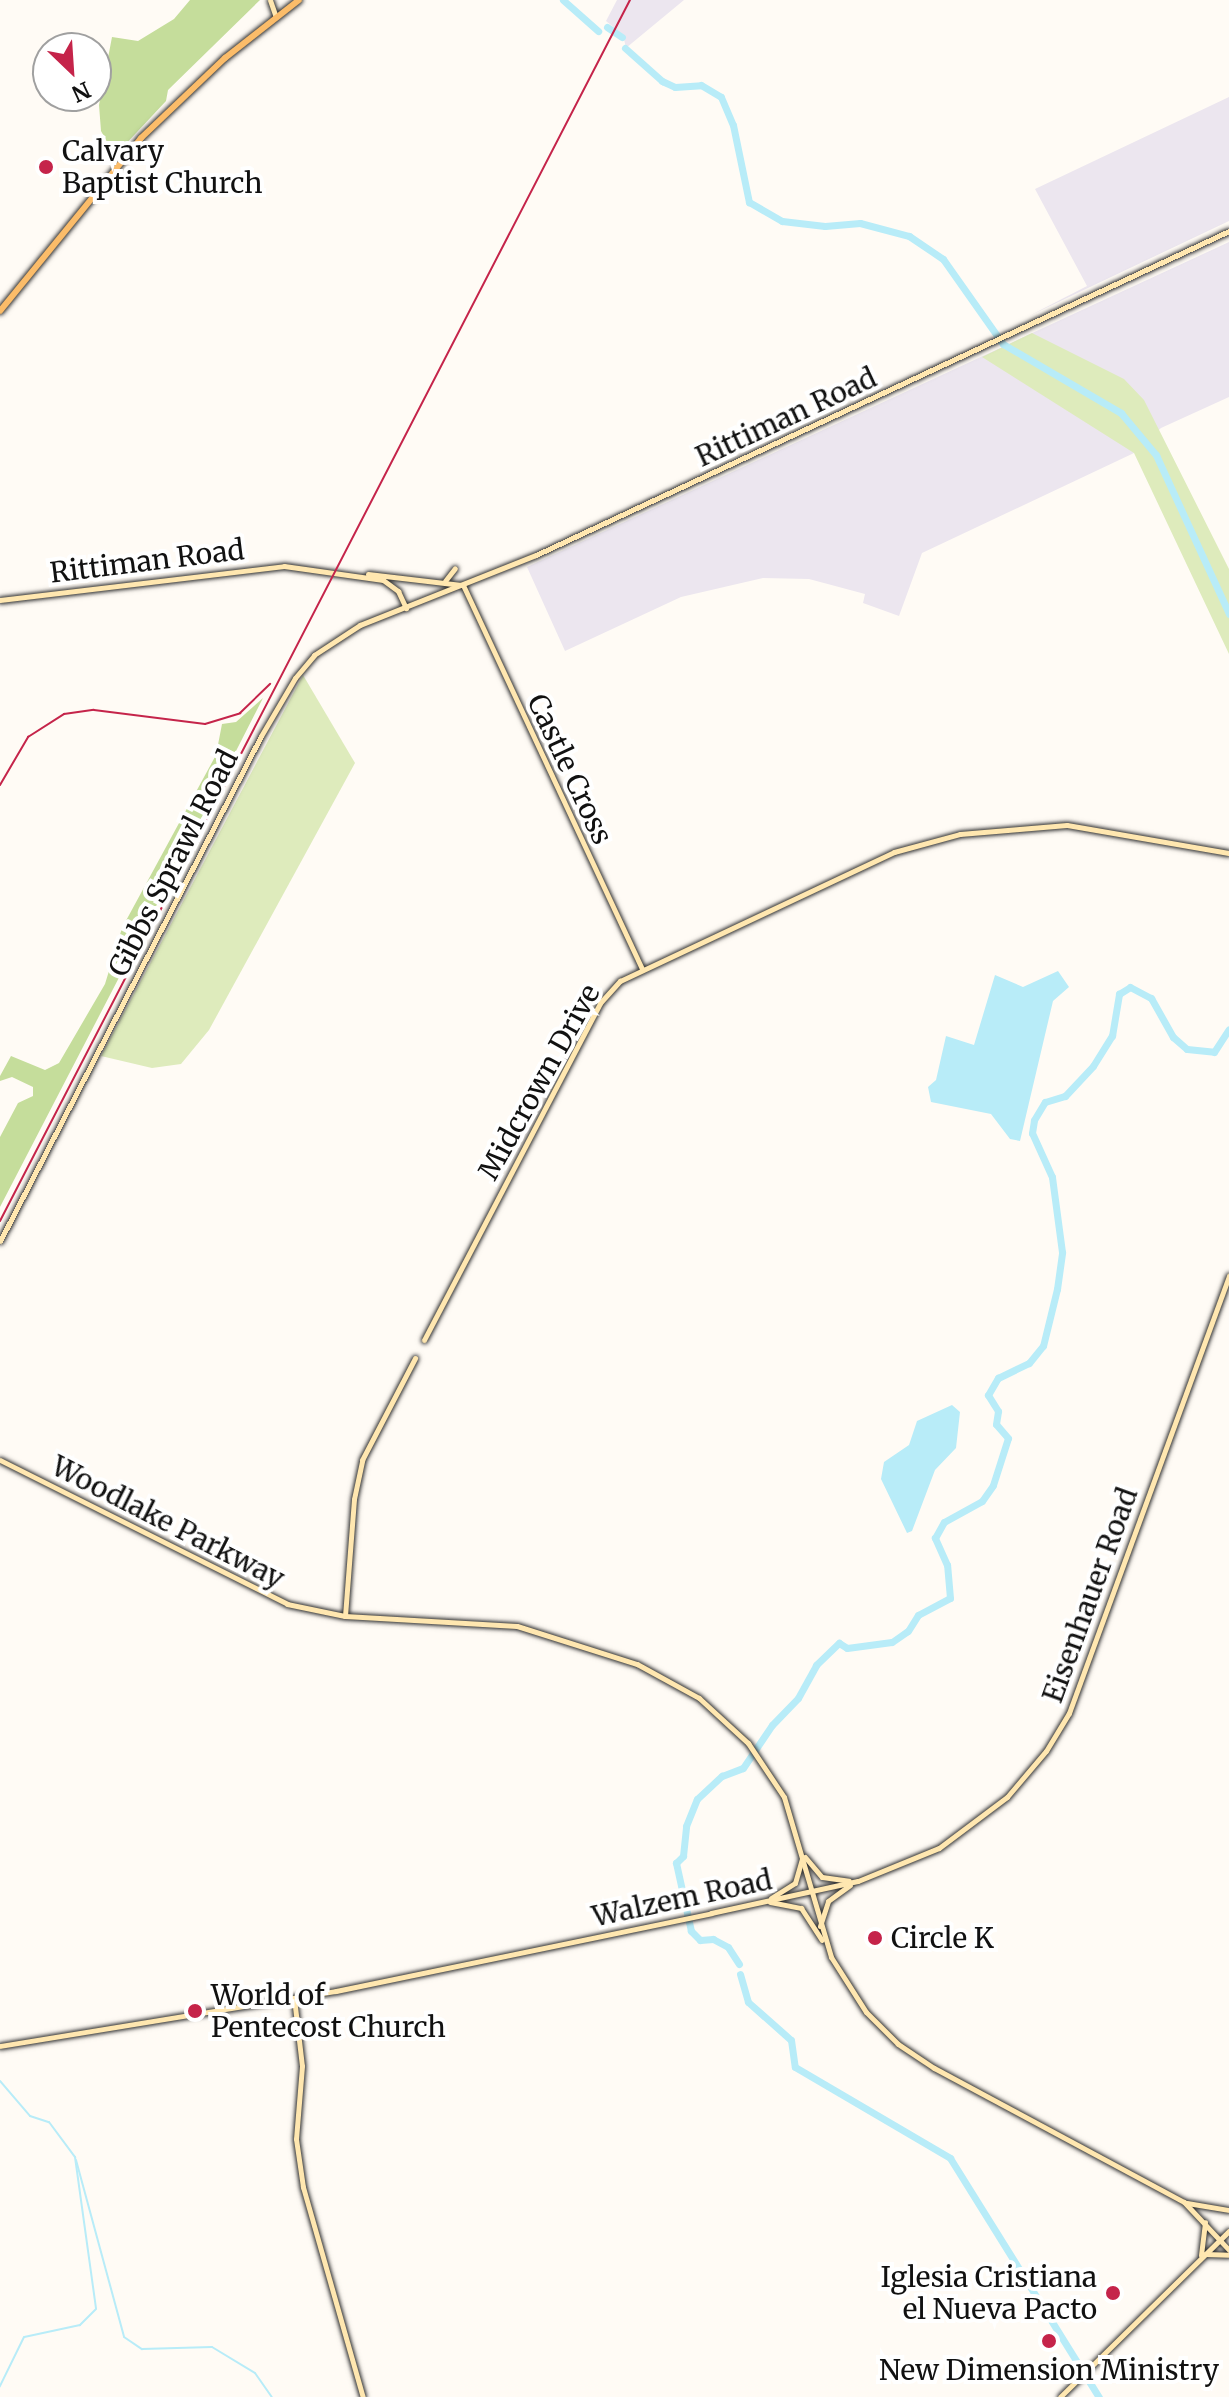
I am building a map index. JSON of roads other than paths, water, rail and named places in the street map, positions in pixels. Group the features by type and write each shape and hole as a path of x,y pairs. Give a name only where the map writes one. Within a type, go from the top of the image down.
{"main road":[{"path":"270,0 276,17"},
{"path":"0,311 141,138 299,0"},
{"name":"Rittiman Road","path":"0,600 243,568 347,573 463,585 1229,231"},
{"path":"445,581 455,568"},
{"name":"Rittiman Road","path":"347,573 388,582 406,608"},
{"name":"Gibbs Sprawl Road","path":"0,1241 295,678 341,635 463,585"},
{"name":"Castle Cross","path":"463,585 642,969"},
{"name":"Midcrown Drive","path":"424,1340 600,1003 615,985 642,969 922,843 1000,828 1063,825 1229,853"},
{"name":"Eisenhauer Road","path":"812,1891 858,1881 921,1858 985,1816 1023,1781 1063,1724 1093,1657 1229,1275"},
{"path":"345,1616 354,1499 363,1462 415,1358"},
{"name":"Woodlake Parkway","path":"0,1460 253,1591 307,1610 345,1616 517,1626 568,1640 679,1685 748,1743 760,1757 791,1811 812,1891"},
{"path":"803,1854 827,1879 858,1881"},
{"path":"765,1901 795,1883 803,1854"},
{"path":"820,1928 828,1901 858,1881"},
{"name":"Walzem Road","path":"0,2046 294,1998 812,1891 827,1948 866,2012 914,2056 1184,2202 1205,2221 1229,2253"},
{"path":"765,1901 801,1908 827,1948"},
{"path":"294,1998 302,2066 296,2139 303,2187 363,2397"},
{"path":"1184,2202 1229,2210"},
{"path":"1202,2257 1205,2221"},
{"path":"1060,2397 1229,2231"},
{"path":"1202,2257 1229,2253"}],"water":[{"path":"1058,971 1069,987 1053,1001 1020,1141 1010,1139 991,1114 931,1102 928,1087 936,1080 946,1036 974,1045 995,975 1023,987"},
{"path":"952,1405 960,1412 956,1448 935,1470 912,1531 907,1533 881,1479 884,1462 909,1445 917,1421"}],"waterway":[{"path":"563,0 598,31"},
{"path":"607,27 622,37"},
{"path":"625,48 662,81 675,87 701,85 721,97 733,125 749,202 782,221 825,226 860,223 909,236 943,259 1003,344 1121,413 1156,455 1229,614"},
{"path":"739,1964 728,1947 713,1939 700,1940 691,1931 676,1863 683,1856 686,1826 697,1799 722,1776 743,1768 772,1725 798,1698 816,1665 839,1643 847,1648 892,1642 908,1631 918,1615 950,1598 947,1565 935,1538 944,1522 982,1501 993,1485 1008,1438 996,1424 998,1411 988,1395 998,1378 1029,1363 1043,1346 1057,1289 1062,1252 1052,1177 1032,1133 1034,1120 1045,1102 1065,1096 1093,1066 1112,1036 1119,994 1130,987 1151,998 1173,1037 1187,1049 1214,1052 1229,1029"},
{"path":"740,1974 748,2002 791,2040 795,2067 950,2158 1099,2397"},
{"path":"0,2081 30,2116 49,2122 75,2157 96,2309 80,2325 24,2337 0,2386"},
{"path":"76,2160 124,2337 142,2349 212,2347 255,2373 272,2397"}],"railway":[{"path":"0,1221 630,0"},
{"path":"0,785 28,737 64,714 94,710 205,724 240,713 270,684"}],"place":[{"name":"Calvary Baptist Church","path":"46,167"},
{"name":"Circle K","path":"875,1938"},
{"name":"World of Pentecost Church","path":"195,2011"},
{"name":"Iglesia Cristiana el Nueva Pacto","path":"1113,2293"},
{"name":"New Dimension Ministry","path":"1049,2341"}]}
